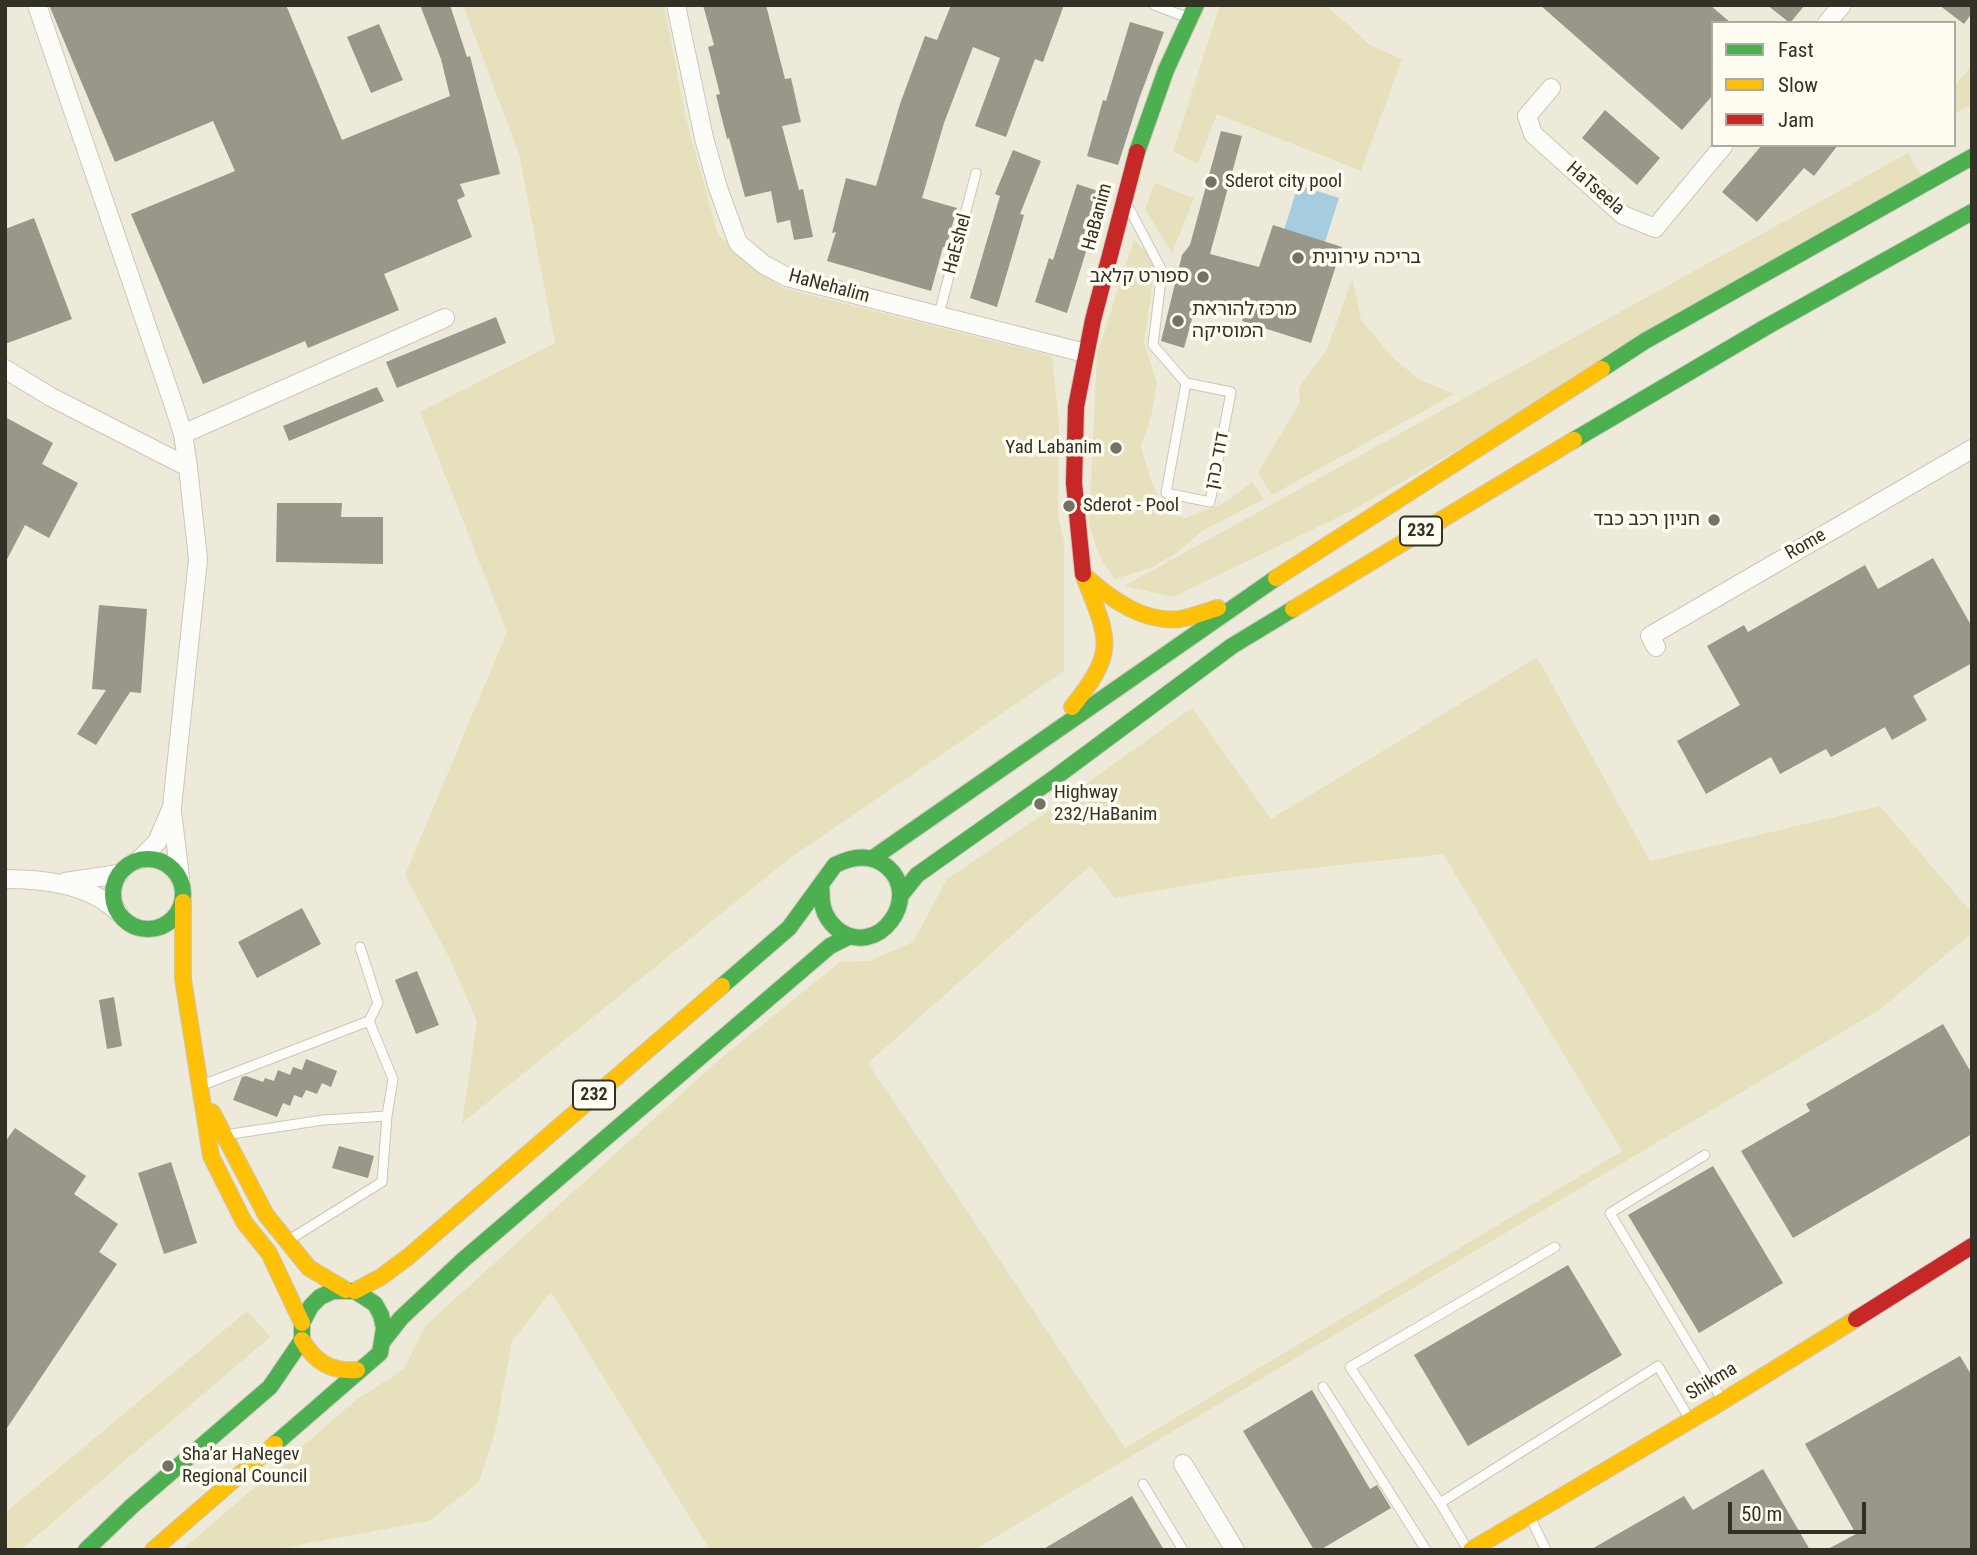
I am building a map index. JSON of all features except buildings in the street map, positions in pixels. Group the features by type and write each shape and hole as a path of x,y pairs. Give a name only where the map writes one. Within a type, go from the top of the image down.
{"main road":[{"name":"HaBanim","path":"1047,736 1094,681 1104,663 1107,644 1103,624 1083,574 1074,492 1073,452 1079,376 1124,198 1156,98 1193,12"},
{"name":"232","path":"873,858 1240,601 1645,341 1972,157"},
{"name":"232","path":"901,895 917,875 1057,776 1232,646 1495,486 1754,334 1972,212"},
{"path":"1083,574 1126,608 1143,614 1180,619 1240,601"},
{"path":"858,856 873,858 884,864 894,874 901,895 898,913 888,927 881,933 868,937 850,936 830,925 820,900 821,885 835,865 858,856"},
{"path":"183,902 170,922 152,929 142,929 132,926 118,912 113,893 119,874 139,860 163,862 180,878 184,890 181,937 183,979 199,1086 216,1137 266,1215 309,1268 374,1304 381,1315 383,1341"},
{"name":"232","path":"86,1550 132,1506 270,1387 291,1358 311,1306 320,1297 333,1291 351,1290 381,1277 408,1257 789,928 821,885"},
{"path":"142,929 165,947 183,979"},
{"name":"232","path":"153,1550 357,1370 380,1353 383,1341 401,1318 463,1260 830,946 850,936"},
{"path":"216,1137 211,1156 244,1222 269,1253 315,1361 336,1371 357,1370"},
{"name":"Shikma","path":"1469,1550 1723,1401 1972,1246"}],"street":[{"path":"37,5 183,434 198,559 172,807 180,878"},
{"name":"HaNehalim","path":"676,5 704,138 738,243 763,264 787,277 1085,353"},
{"path":"1829,21 1842,5"},
{"name":"HaTseela","path":"1551,88 1527,116 1533,134 1623,215 1655,228 1722,147"},
{"path":"183,434 445,318"},
{"path":"5,369 51,397 188,467"},
{"name":"Rome","path":"1656,646 1650,636 1972,449"},
{"path":"139,860 157,842 172,807"},
{"path":"58,884 119,874"},
{"path":"7,877 58,884 95,895 118,912"},
{"path":"1183,1464 1235,1550"}],"lane":[{"path":"1154,5 1193,12"},
{"name":"HaEshel","path":"939,314 976,173"},
{"path":"1124,198 1162,271 1153,345 1186,383"},
{"name":"דוד כהן","path":"1186,383 1231,392 1210,502 1166,493 1186,383"},
{"path":"199,1086 369,1021 378,1003 360,947"},
{"path":"269,1253 382,1182 393,1079 369,1021"},
{"path":"216,1137 323,1120 387,1116"},
{"path":"1705,1155 1610,1213 1723,1401"},
{"path":"1469,1550 1350,1367 1555,1247"},
{"path":"1440,1503 1658,1366 1690,1419"},
{"path":"1323,1387 1426,1550"},
{"path":"1143,1484 1183,1550"},
{"path":"1529,1516 1546,1550"}],"shaded area":[{"path":"463,5 664,5 685,114 718,235 783,288 1052,356 1059,422 1058,516 1064,541 1064,671 790,858 462,1123 477,1021 449,957 405,875 507,632 420,412 555,343 519,154"},
{"path":"1220,5 1326,5 1370,45 1402,59 1361,171 1217,114 1198,164 1173,151"},
{"path":"1972,65 1972,104 1956,113 1956,85"},
{"path":"1908,153 1925,182 1351,511 1173,597 1124,586"},
{"path":"1155,183 1194,198 1172,253 1145,209"},
{"path":"1134,240 1152,258 1154,274 1144,342 1157,384 1151,416 1141,446 1165,513 1186,518 1228,501 1252,482 1264,499 1202,531 1178,552 1153,567 1115,579 1101,559 1089,525 1097,354"},
{"path":"1352,278 1361,320 1394,359 1420,380 1454,394 1272,495 1258,473 1300,402 1299,387 1327,350"},
{"path":"1537,657 1650,861 1880,806 1972,913 1972,933 1879,1010 974,1550 710,1550 551,1292 512,1341 496,1428 479,1482 429,1521 272,1550 182,1550 356,1400 404,1369 425,1326 720,1059 840,962 869,961 913,942 947,879 1051,809 1192,708 1271,819","holes":["1443,854 1622,1151 1125,1448 868,1063 1090,866 1115,898 1240,876"]},
{"path":"247,1311 270,1337 20,1550 5,1550 5,1513"}],"water":[{"name":"בריכה עירונית","path":"1298,185 1339,198 1297,330 1257,317"}],"traffic: fast":[{"path":"1137,152 1166,70 1196,5"},
{"path":"1602,369 1645,341 1972,157"},
{"path":"1574,440 1766,327 1972,212"},
{"path":"873,858 1276,578"},
{"path":"901,895 917,875 1057,776 1232,646 1293,609"},
{"path":"722,986 789,928 835,865 841,862 867,858 886,866 896,879 900,893 898,908 881,931 867,937 852,937 837,929 828,919 822,904 821,885"},
{"path":"148,859 173,869 183,894 173,919 148,929 123,919 113,894 123,869 148,859"},
{"path":"383,1341 401,1318 463,1260 830,946 850,936"},
{"path":"86,1550 132,1506 270,1387 302,1340 302,1323 311,1306 320,1297 333,1291 355,1291 375,1304 381,1315 384,1328 380,1353 275,1444"}],"traffic: slow":[{"path":"1276,578 1602,369"},
{"path":"1293,609 1574,440"},
{"path":"1072,707 1097,671 1103,657 1103,629 1083,574"},
{"path":"1086,577 1107,594 1141,614 1180,619 1218,608"},
{"path":"183,902 183,979 211,1156 244,1222 269,1253 302,1323"},
{"path":"355,1291 381,1277 408,1257 722,986"},
{"path":"212,1112 266,1215 309,1268 346,1290"},
{"path":"1471,1550 1856,1319"},
{"path":"302,1340 312,1354 325,1364 339,1369 357,1370"},
{"path":"153,1550 275,1444"}],"traffic: jam":[{"path":"1083,574 1074,483 1076,407 1093,320 1137,152"},
{"path":"1856,1319 1972,1246"}],"place":[{"name":"Sderot city pool","path":"1211,182"},
{"name":"בריכה עירונית","path":"1298,258"},
{"name":"ספורט קלאב","path":"1203,277"},
{"name":"מרכז להוראת המוסיקה","path":"1178,321"},
{"name":"Yad Labanim","path":"1116,448"},
{"name":"Sderot - Pool","path":"1069,506"},
{"name":"חניון רכב כבד","path":"1714,520"},
{"name":"Highway 232/HaBanim","path":"1040,804"},
{"name":"Sha'ar HaNegev Regional Council","path":"168,1466"}]}
